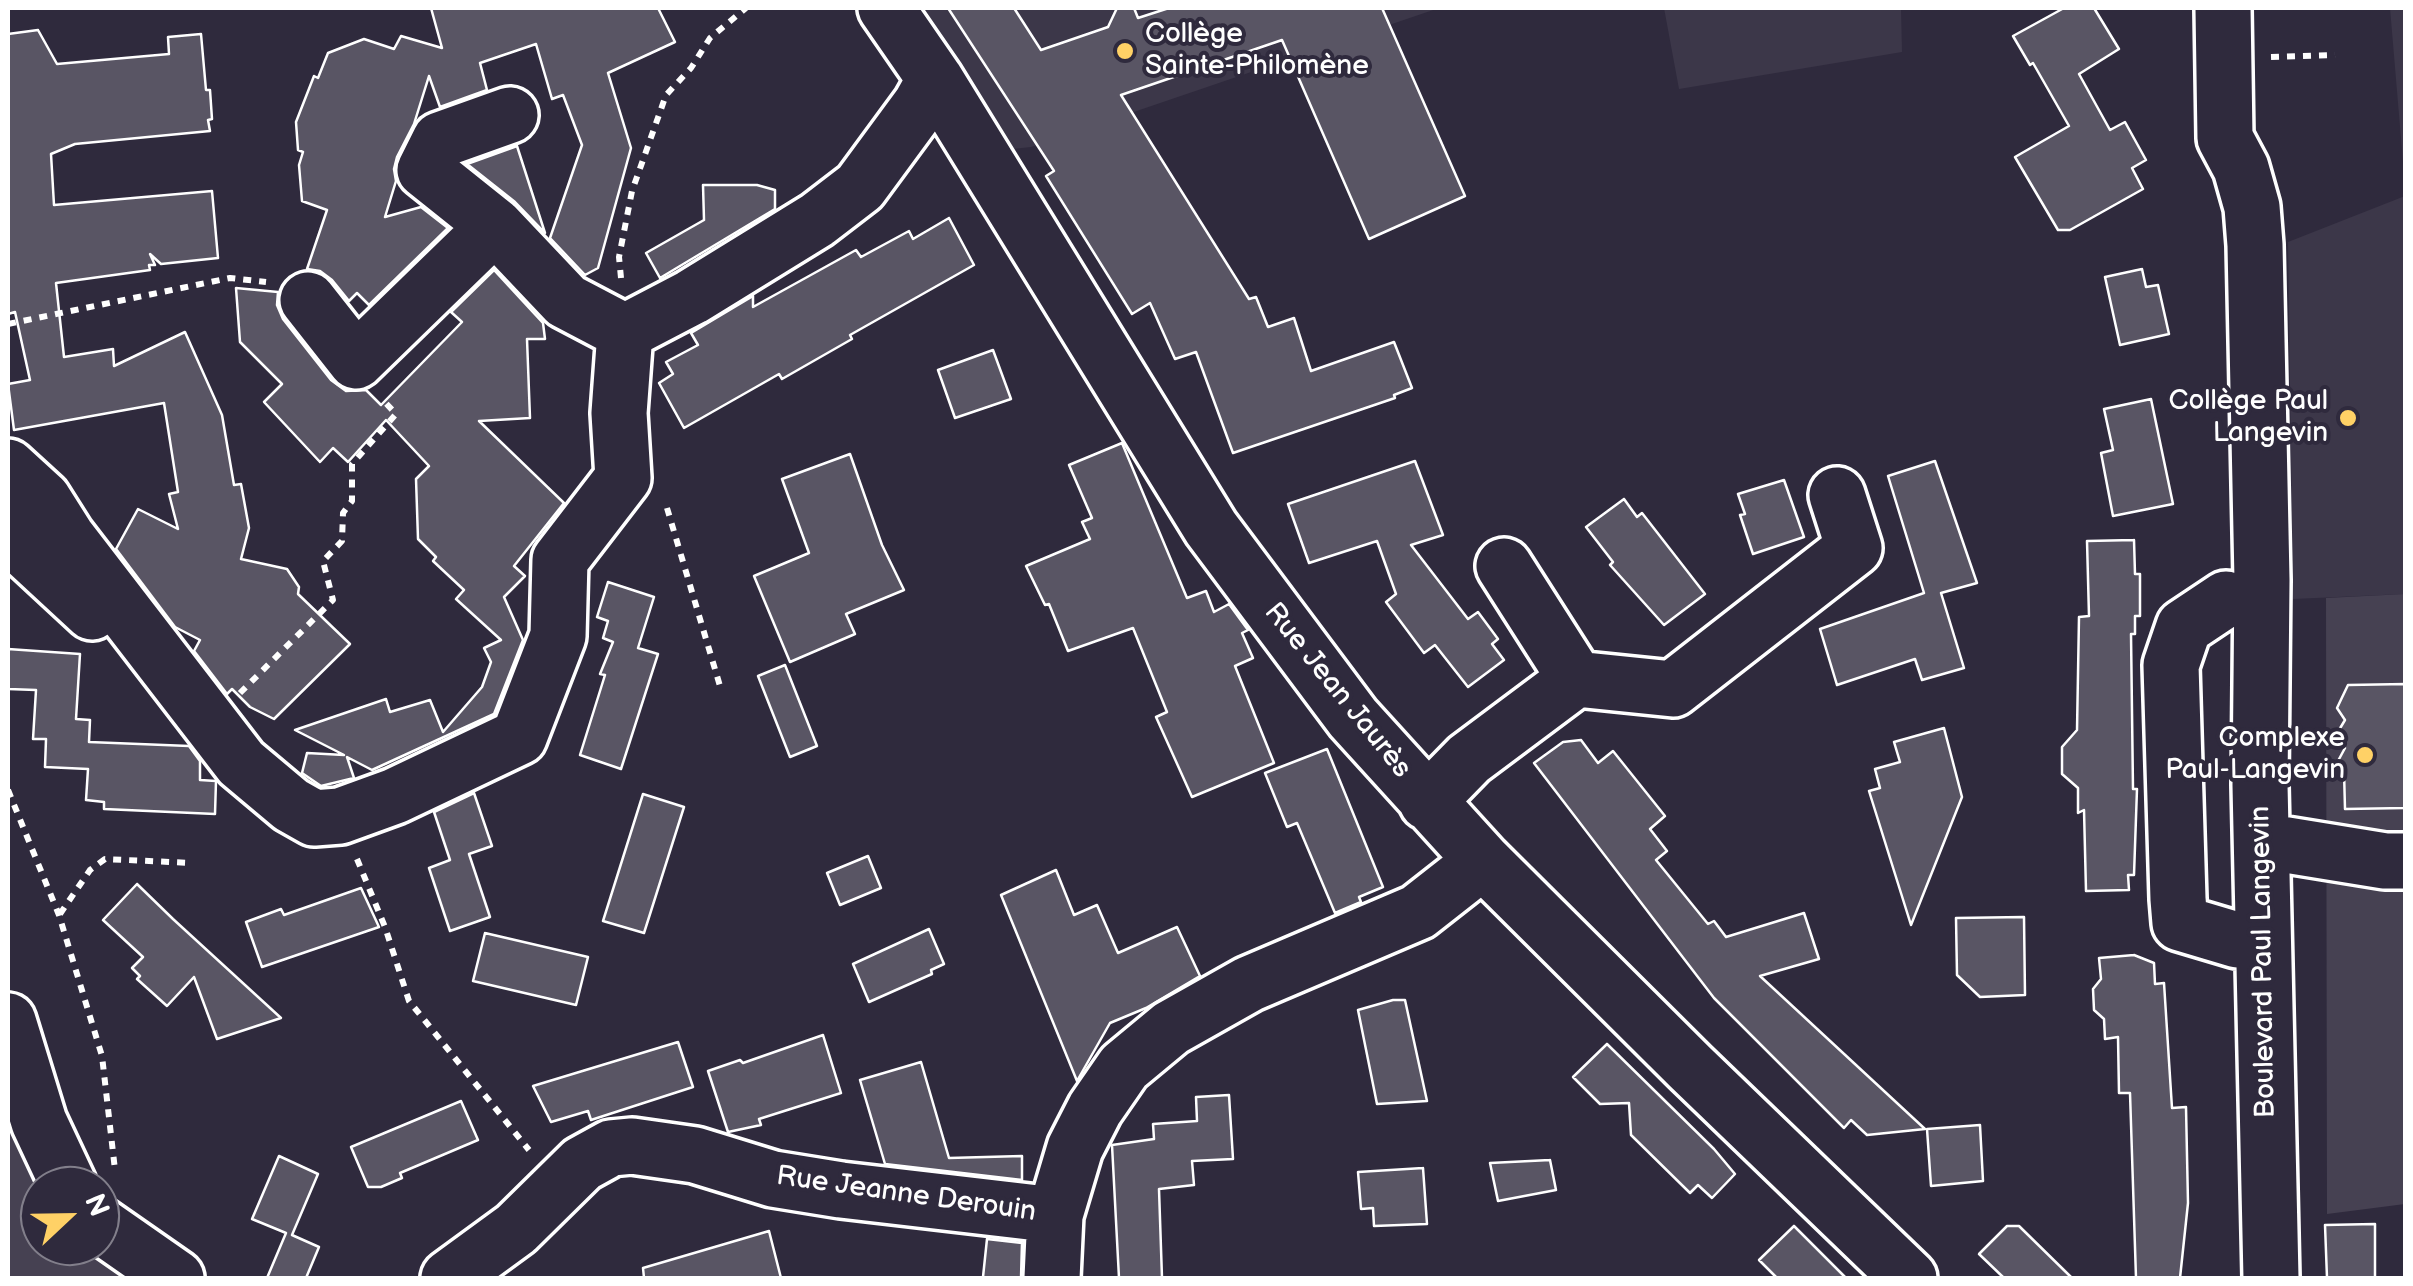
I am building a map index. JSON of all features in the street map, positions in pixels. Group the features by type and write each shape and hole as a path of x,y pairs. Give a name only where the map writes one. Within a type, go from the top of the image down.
{"street":[{"name":"Rue Jean Jaurès","path":"886,8 935,80 1210,528 1353,718 1483,861 1690,1068 1909,1278"},
{"name":"Boulevard Paul Langevin","path":"2224,8 2225,138 2240,168 2252,207 2255,245 2271,1278"},
{"name":"Boulevard Paul Langevin","path":"2244,1278 2237,940 2180,923 2171,665 2184,628 2226,599 2229,214 2250,126 2250,32"},
{"path":"626,332 692,297 817,220 860,187 935,80"},
{"path":"510,115 440,140 425,170 495,226 566,301 626,332"},
{"path":"308,300 356,360 495,226"},
{"path":"8,467 43,499 67,537 241,763 291,805 314,818 340,816 395,796 518,737 558,636 560,560 623,478 619,413 626,332"},
{"path":"1427,802 1470,759 1576,680 1673,689 1854,548 1837,495"},
{"path":"8,503 24,550 209,719"},
{"path":"1504,566 1576,680"},
{"path":"2262,867 2395,860"},
{"path":"1052,1278 1055,1215 1075,1148 1124,1067 1170,1028 1249,984 1418,912 1483,861"},
{"path":"8,1021 39,1122 60,1166"},
{"name":"Rue Jeanne Derouin","path":"449,1278 516,1229 582,1164 611,1148 632,1146 695,1155 790,1182 1055,1215"},
{"path":"120,1239 176,1278"}],"path":[{"path":"626,332 619,257 632,191 655,124 666,95 691,68 710,38 746,8"},
{"path":"2250,32 2334,55"},
{"path":"8,324 230,278 287,285 308,300"},
{"path":"209,719 252,682 333,600 324,562 342,541 343,513 352,501 352,464 396,414 368,384 356,360"},
{"path":"667,508 720,686"},
{"path":"8,790 59,915 102,1056 108,1166"},
{"path":"340,816 385,927 409,1001 557,1185"},
{"path":"59,915 90,870 104,859 191,863"}],"shaded area":[{"name":"Collège Sainte-Philomène","path":"910,8 1439,8 1031,147 1003,150"},
{"path":"1664,8 1901,8 1902,52 1679,89"},
{"path":"2390,8 2405,8 2405,186"},
{"name":"Collège Paul Langevin","path":"2405,196 2405,594 2293,599 2288,242"},
{"name":"Complexe Paul-Langevin","path":"2405,594 2405,1204 2327,1214 2326,598"},
{"path":"8,1108 32,1166 20,1166 20,1266 120,1266 120,1260 146,1278 8,1278"}],"building":[{"path":"431,8 658,8 675,42 608,73 631,148 598,268 585,275 550,238 582,145 563,95 552,99 536,44 480,63 487,90 440,107 429,76 414,124 397,157 396,181 385,217 421,207 448,228 369,305 357,293 349,301 332,280 320,271 307,269 327,210 302,201 299,165 303,152 298,150 296,122 314,76 318,78 328,53 364,39 394,49 401,36 442,48"},
{"path":"948,8 1014,8 1041,50 1108,27 1117,8 1134,8 1138,18 1169,8 1382,8 1465,196 1369,239 1282,40 1121,95 1249,299 1256,297 1268,327 1294,318 1311,371 1394,342 1412,388 1394,395 1395,398 1233,453 1196,352 1175,359 1150,303 1132,314 1046,176 1054,171"},
{"path":"2064,8 2094,8 2119,49 2079,74 2110,130 2125,122 2146,160 2132,168 2143,189 2070,230 2058,230 2015,157 2069,126 2013,36"},
{"path":"38,30 57,64 169,54 168,37 201,34 206,90 210,90 210,131 75,144 51,154 54,205 212,191 218,258 161,264 150,254 155,265 149,265 150,270 56,283 64,357 113,349 114,366 185,332 222,415 234,485 241,484 249,528 241,559 287,569 299,587 298,594 350,644 274,719 250,707 232,689 227,694 194,651 200,640 175,627 116,549 138,509 178,529 169,494 178,492 164,403 14,430 8,384 30,380 15,312 8,314 8,34"},
{"path":"517,146 545,233 515,202 467,164"},
{"path":"703,185 757,185 775,190 775,209 660,278 646,253 704,220"},
{"path":"949,218 974,265 850,335 852,339 782,379 779,374 684,428 659,383 673,374 666,362 698,345 691,333 753,296 753,307 856,250 861,257 909,231 913,239"},
{"path":"2142,269 2146,287 2158,285 2169,334 2120,345 2105,277"},
{"path":"494,270 543,323 545,339 527,339 530,418 479,421 564,503 514,566 525,576 504,597 523,640 494,714 372,770 347,757 354,778 321,786 302,773 307,753 344,755 295,730 386,699 390,712 430,700 443,732 482,687 491,662 484,648 501,640 456,599 464,590 433,561 436,557 418,539 416,479 429,466 386,420 348,462 333,448 320,462 264,402 282,384 240,342 236,288 278,292 277,305 283,319 331,380 346,391 366,390 381,405 462,322 451,312"},
{"path":"993,350 1011,399 955,418 938,370"},
{"path":"2151,399 2173,504 2113,516 2101,453 2113,450 2104,409"},
{"path":"1122,443 1187,598 1206,591 1214,612 1229,604 1248,630 1242,633 1253,658 1235,666 1274,763 1192,797 1156,717 1167,712 1133,628 1068,651 1049,604 1045,605 1026,566 1090,539 1082,522 1092,518 1069,465"},
{"path":"850,454 882,545 904,590 846,614 855,634 790,662 754,576 809,553 782,479"},
{"path":"1415,461 1443,535 1411,545 1468,619 1478,612 1498,639 1492,644 1504,660 1468,687 1435,645 1424,653 1386,602 1396,594 1377,541 1309,563 1288,504"},
{"path":"1935,461 1977,583 1941,593 1964,668 1922,680 1915,659 1837,685 1820,629 1924,593 1888,476"},
{"path":"1784,480 1804,537 1753,554 1740,515 1745,514 1738,494"},
{"path":"1624,499 1637,517 1642,513 1705,594 1664,625 1610,565 1613,562 1586,527"},
{"path":"2134,540 2135,574 2140,574 2140,616 2135,616 2135,634 2131,634 2133,789 2137,789 2134,875 2128,875 2129,890 2086,891 2084,810 2078,813 2078,788 2062,774 2062,747 2077,730 2079,617 2089,616 2087,541"},
{"path":"608,582 654,597 638,648 658,654 621,769 580,755 605,675 600,674 613,642 603,638 608,621 597,617"},
{"path":"8,649 80,654 76,719 90,720 89,742 189,746 200,761 200,780 216,781 215,814 104,809 104,802 86,800 88,769 45,767 46,739 33,739 36,690 8,689"},
{"path":"785,665 817,746 790,757 758,676"},
{"path":"2406,684 2406,808 2345,809 2344,771 2338,761 2345,748 2336,735 2345,720 2337,708 2348,685"},
{"path":"1944,728 1962,797 1911,925 1869,791 1880,788 1875,769 1900,762 1894,742"},
{"path":"1581,740 1598,763 1613,751 1665,816 1650,829 1667,851 1656,860 1708,924 1714,921 1726,937 1804,913 1819,959 1760,976 1925,1129 1867,1135 1851,1120 1844,1128 1714,998 1534,763 1563,742"},
{"path":"1327,749 1383,887 1335,913 1297,823 1287,827 1265,773"},
{"path":"474,793 492,846 469,854 490,917 450,931 429,868 450,860 434,812"},
{"path":"643,794 684,807 644,933 603,921"},
{"path":"868,856 881,888 840,905 827,873"},
{"path":"1056,870 1074,915 1097,905 1118,953 1177,927 1200,976 1146,1008 1110,1023 1077,1081 1001,895"},
{"path":"137,884 281,1018 217,1039 194,977 167,1006 137,979 140,976 132,968 143,957 103,920"},
{"path":"361,888 379,927 262,967 246,922 281,909 284,915"},
{"path":"2024,917 2025,995 1980,997 1957,975 1956,918"},
{"path":"929,929 944,964 931,970 932,974 869,1002 853,964"},
{"path":"485,933 588,957 576,1005 473,981"},
{"path":"2134,955 2154,963 2155,984 2164,983 2172,1108 2186,1107 2188,1203 2180,1278 2136,1278 2130,1093 2119,1093 2118,1037 2105,1039 2104,1019 2094,1010 2093,989 2101,979 2099,958"},
{"path":"1405,1000 1427,1101 1377,1104 1358,1010"},
{"path":"823,1035 841,1093 759,1119 761,1125 728,1132 708,1071"},
{"path":"678,1042 693,1087 591,1120 588,1111 551,1122 533,1086"},
{"path":"1607,1044 1735,1174 1712,1198 1698,1185 1690,1193 1631,1135 1629,1103 1600,1104 1573,1077"},
{"path":"921,1062 949,1158 1022,1156 1022,1180 885,1164 860,1080"},
{"path":"1229,1095 1233,1159 1192,1161 1194,1185 1159,1189 1162,1278 1119,1278 1112,1145 1154,1139 1153,1124 1197,1121 1196,1097"},
{"path":"461,1101 478,1140 400,1173 402,1178 381,1187 368,1187 351,1147"},
{"path":"1980,1125 1983,1181 1931,1186 1927,1129"},
{"path":"279,1156 318,1174 292,1235 319,1247 306,1278 267,1278 286,1233 252,1219"},
{"path":"1550,1160 1556,1190 1498,1201 1490,1163"},
{"path":"1423,1168 1427,1224 1374,1226 1373,1208 1361,1209 1358,1172"},
{"path":"2375,1224 2375,1278 2327,1278 2325,1225"},
{"path":"1794,1226 1846,1278 1777,1278 1759,1260"},
{"path":"2007,1226 2019,1226 2072,1278 2004,1278 1979,1254"},
{"path":"769,1231 781,1278 644,1278 643,1268"},
{"path":"987,1239 1022,1243 1021,1278 983,1277"}],"place":[{"name":"Collège Sainte-Philomène","path":"1125,51"},
{"name":"Collège Paul Langevin","path":"2348,418"},
{"name":"Complexe Paul-Langevin","path":"2365,755"}]}
